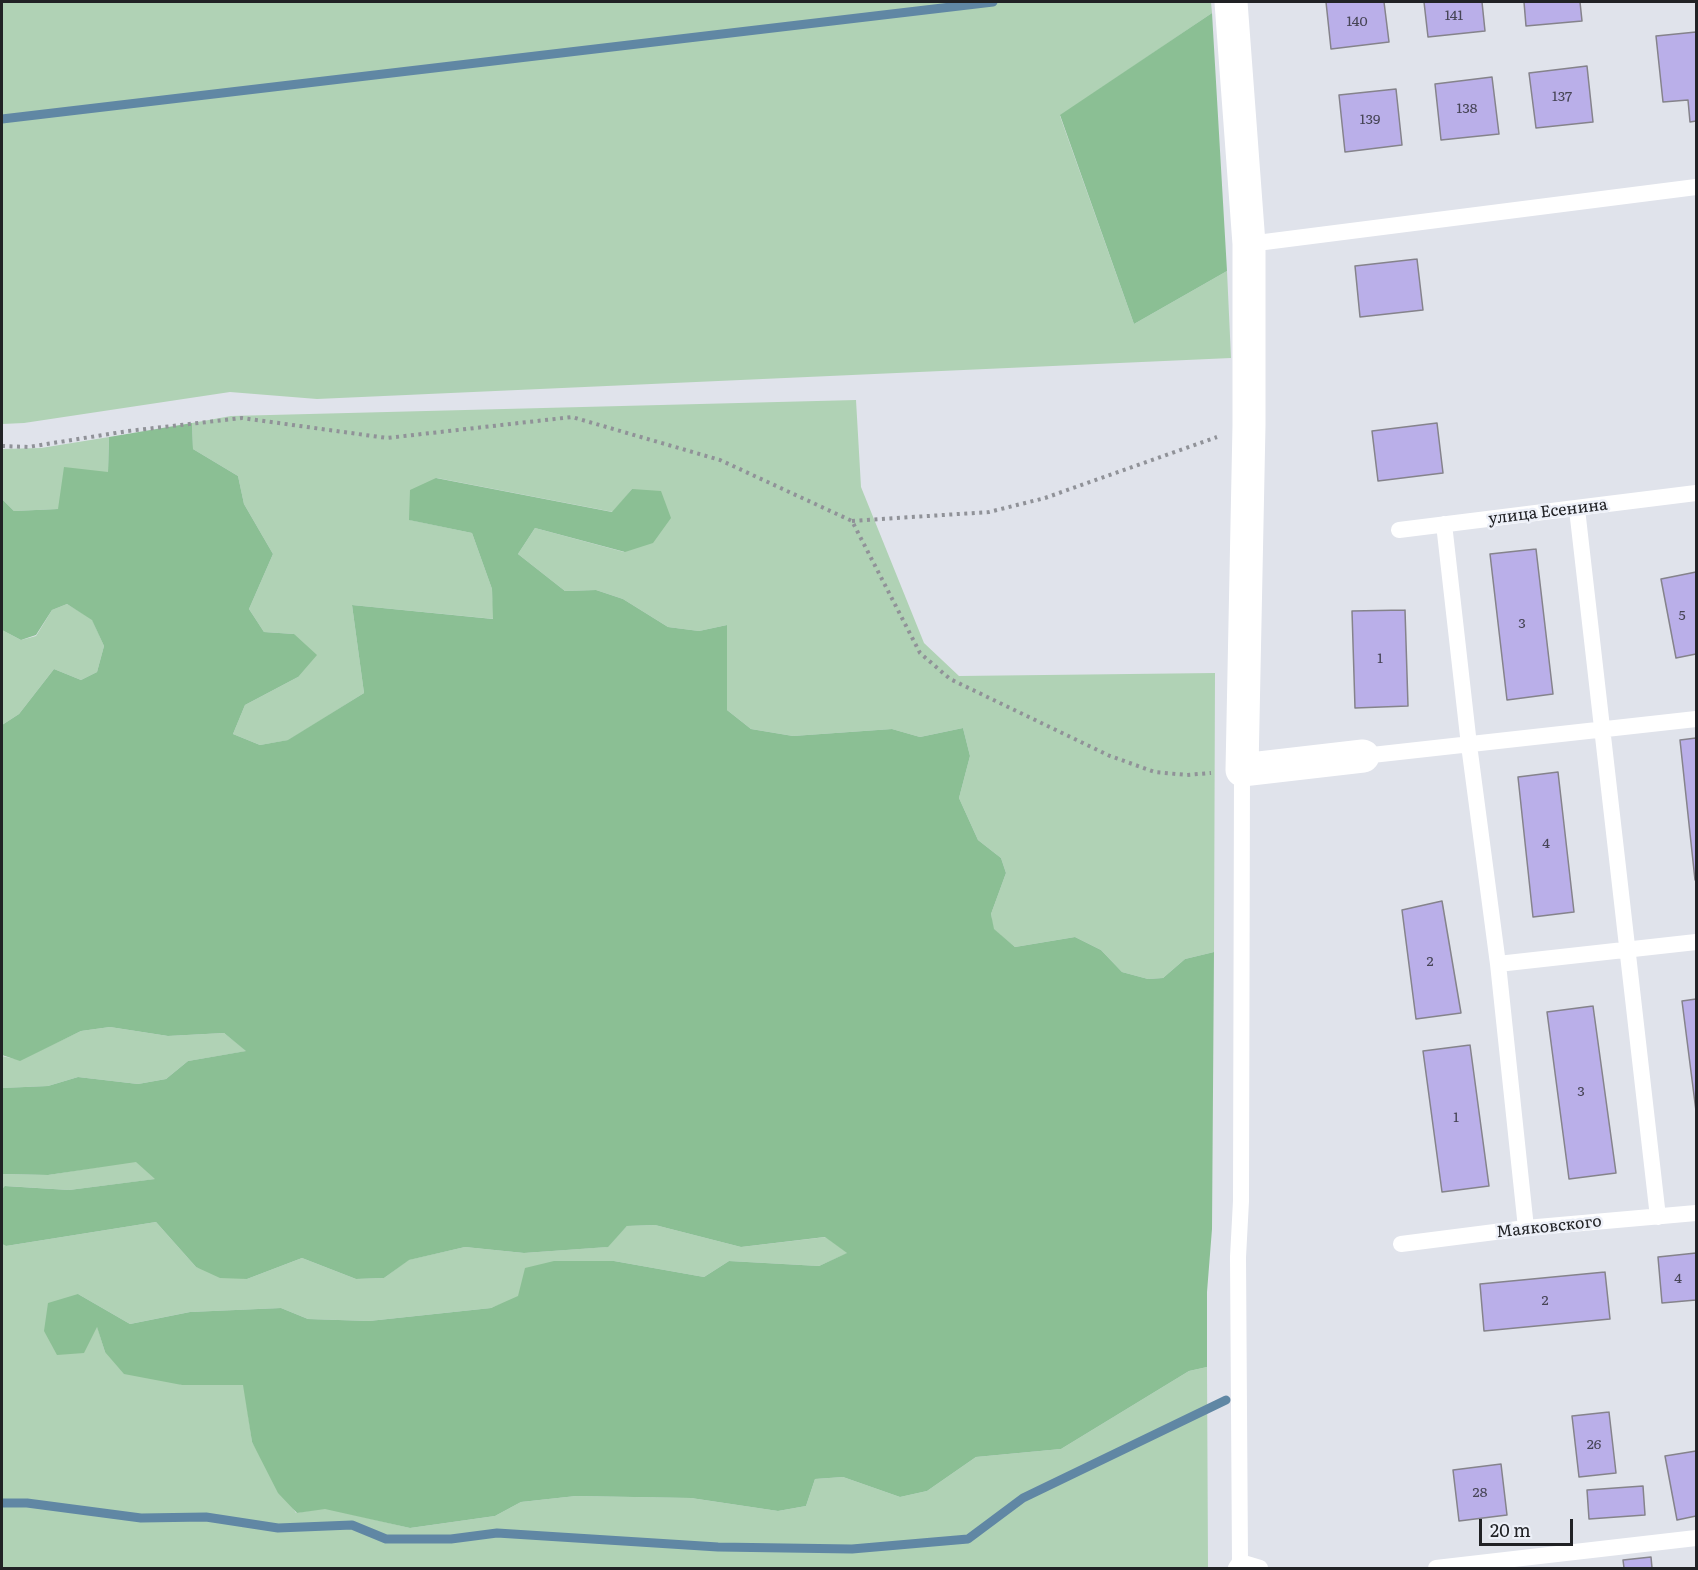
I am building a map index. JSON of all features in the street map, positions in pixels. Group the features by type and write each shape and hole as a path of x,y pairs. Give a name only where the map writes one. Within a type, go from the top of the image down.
{"street":[{"path":"1231,2 1249,244 1249,425 1242,770 1363,756"}],"lane":[{"path":"1249,244 1696,187"},
{"name":"улица Есенина","path":"1399,530 1696,492"},
{"path":"1577,509 1658,1217"},
{"path":"1444,524 1468,745 1498,964 1526,1228"},
{"path":"1363,756 1696,719"},
{"path":"1242,770 1242,1201 1238,1257 1238,1565 1260,1569"},
{"path":"1498,964 1696,942"},
{"name":"Маяковского","path":"1401,1244 1526,1228 1696,1213"},
{"path":"1436,1569 1696,1538"}],"path":[{"path":"2,446 28,447 128,431 242,418 387,438 572,417 720,460 852,521 989,512 1045,498 1249,425"},
{"path":"852,521 920,653 950,679 1110,756 1155,771 1187,775 1242,770"}],"green space":[{"path":"2,2 1211,2 1212,13 1060,116 1134,324 1227,271 1231,358 317,399 230,392 24,423 2,424"},
{"path":"1212,13 1227,271 1134,324 1060,115"},
{"path":"856,400 861,487 924,643 959,676 1215,673 1214,952 1185,959 1163,978 1148,979 1122,972 1101,950 1075,937 1015,947 993,929 991,914 1006,873 1001,858 978,840 959,798 970,756 963,728 920,737 892,729 793,736 751,729 727,710 727,625 699,631 668,627 623,599 596,590 565,591 518,554 535,528 624,552 632,489 613,512 437,478 410,520 472,533 492,589 494,619 352,605 364,693 289,740 260,745 233,734 245,705 298,677 294,634 264,632 249,609 273,554 244,504 238,476 193,449 192,423 231,416"},
{"path":"192,423 193,449 238,476 244,504 273,554 249,609 264,632 294,634 317,655 298,677 245,705 233,734 260,745 288,740 364,693 352,605 493,619 492,589 472,533 409,520 410,490 436,478 612,512 632,489 661,491 671,518 653,543 625,552 535,528 518,554 565,591 596,590 623,599 668,627 699,631 727,625 727,710 751,729 793,736 892,729 920,737 963,728 970,756 959,798 978,840 1001,858 1006,873 991,914 994,929 1015,947 1075,937 1101,950 1122,972 1148,979 1163,978 1185,959 1214,952 1212,1229 1207,1292 1207,1367 1189,1371 1061,1449 976,1457 927,1491 900,1497 843,1477 815,1479 806,1506 778,1511 691,1498 576,1496 521,1502 495,1516 410,1528 325,1509 297,1513 278,1493 252,1442 243,1385 182,1385 124,1374 105,1352 97,1327 84,1353 57,1355 44,1331 48,1303 78,1294 130,1324 190,1312 281,1308 308,1319 369,1321 491,1308 518,1296 525,1268 554,1261 614,1261 704,1277 729,1261 819,1266 847,1253 825,1237 741,1247 655,1225 627,1226 608,1247 524,1253 465,1247 409,1260 384,1278 356,1279 302,1258 247,1279 220,1278 196,1267 156,1222 6,1246 2,1244 2,1189 5,1186 69,1190 155,1179 136,1162 48,1175 2,1174 2,1088 48,1086 78,1077 138,1084 166,1079 188,1061 246,1051 224,1033 168,1036 110,1027 81,1031 20,1061 2,1055 2,725 19,714 54,669 81,680 97,672 104,646 92,620 67,604 52,610 36,635 21,640 2,630 2,499 14,511 58,509 64,467 108,472 109,437"},
{"path":"109,437 108,472 58,509 14,511 2,499 2,449 41,448"},
{"path":"67,604 92,619 104,646 97,672 81,680 54,669 19,714 2,725 2,630 21,640 36,636 52,610"},
{"path":"110,1027 168,1036 224,1033 247,1051 188,1061 166,1079 138,1084 78,1077 48,1086 2,1088 2,1056 20,1060 81,1031"},
{"path":"136,1161 156,1179 69,1190 6,1186 2,1189 2,1174 48,1175"},
{"path":"156,1222 196,1267 247,1279 302,1258 356,1279 384,1278 408,1260 465,1247 524,1253 607,1247 627,1226 655,1225 741,1247 826,1237 848,1253 819,1266 729,1261 704,1277 614,1261 491,1308 369,1321 308,1319 281,1308 190,1312 130,1324 78,1294 97,1326 105,1352 182,1385 244,1385 252,1442 296,1513 325,1508 410,1528 495,1516 521,1502 576,1496 691,1498 778,1511 806,1506 815,1479 843,1477 900,1497 927,1491 976,1457 1061,1449 1189,1371 1207,1367 1208,1568 2,1568 2,1244 6,1246"}],"building":[{"path":"1326,2 1384,2 1389,42 1331,49"},
{"path":"1424,2 1482,2 1485,31 1428,37"},
{"path":"1524,2 1580,2 1582,21 1526,26"},
{"path":"1696,32 1696,121 1690,122 1688,100 1663,102 1656,36"},
{"path":"1587,66 1593,122 1536,128 1529,73"},
{"path":"1492,77 1499,134 1441,140 1435,84"},
{"path":"1396,89 1402,145 1345,152 1339,95"},
{"path":"1417,259 1423,310 1360,317 1355,266"},
{"path":"1437,423 1443,473 1378,481 1372,431"},
{"path":"1536,549 1553,694 1507,700 1490,554"},
{"path":"1696,572 1696,654 1676,658 1661,579"},
{"path":"1405,610 1408,706 1355,708 1352,611"},
{"path":"1696,738 1696,880 1695,880 1680,740"},
{"path":"1558,772 1574,912 1533,917 1518,777"},
{"path":"1442,901 1461,1013 1416,1019 1402,910"},
{"path":"1696,999 1696,1111 1682,1001"},
{"path":"1593,1006 1616,1173 1569,1179 1547,1012"},
{"path":"1470,1045 1489,1186 1442,1192 1423,1051"},
{"path":"1696,1253 1696,1300 1662,1303 1658,1257"},
{"path":"1605,1272 1610,1319 1484,1331 1480,1284"},
{"path":"1609,1412 1616,1473 1579,1477 1572,1416"},
{"path":"1696,1451 1696,1516 1677,1520 1665,1456"},
{"path":"1501,1464 1507,1515 1459,1521 1453,1470"},
{"path":"1643,1486 1645,1515 1589,1519 1587,1490"},
{"path":"1651,1557 1652,1568 1624,1568 1623,1560"}],"waterway":[{"path":"2,119 993,2"},
{"path":"2,1503 27,1503 141,1518 206,1517 278,1528 352,1525 386,1539 451,1539 497,1533 718,1547 852,1549 968,1539 1023,1498 1226,1400"}]}
